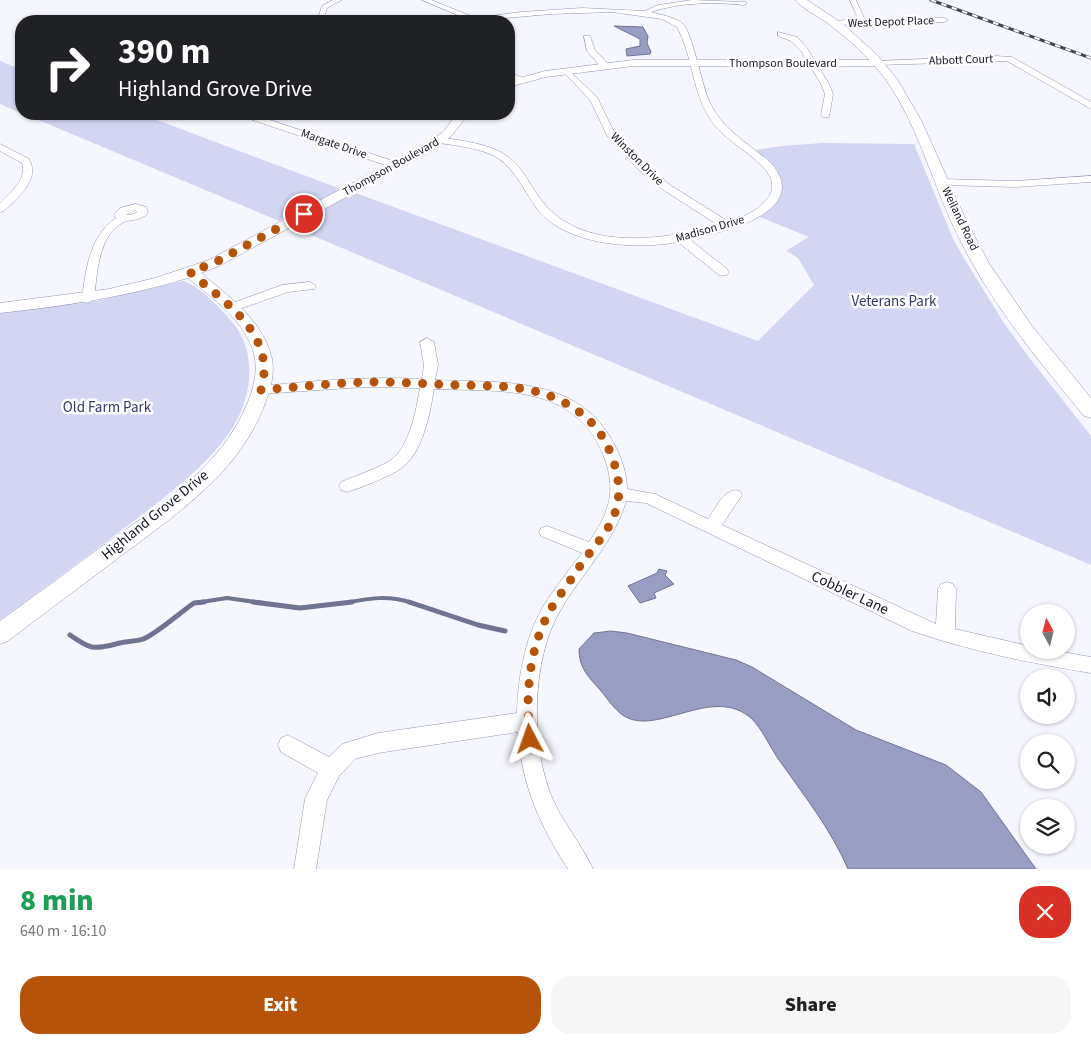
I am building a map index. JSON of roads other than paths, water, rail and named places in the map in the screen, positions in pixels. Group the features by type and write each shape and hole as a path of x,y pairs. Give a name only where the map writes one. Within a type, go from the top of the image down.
{"main road":[{"path":"800,0 825,18 838,24"},
{"path":"810,0 838,19 838,24"},
{"name":"Weiland Road","path":"838,24 878,63 906,105 970,243 997,289 1044,355 1091,411"}],"street":[{"path":"322,15 324,7 339,0"},
{"path":"425,0 462,15"},
{"path":"853,0 862,19 859,22"},
{"path":"648,11 665,5 679,3 732,1 744,3"},
{"name":"Madison Drive","path":"439,140 473,146 500,155 513,166 546,214 577,230 612,240 656,242 682,239 741,222 765,209 776,193 777,183 767,165 714,120 707,107 680,26 663,16 648,11 608,7 536,9 506,15"},
{"name":"West Depot Place","path":"838,24 944,20"},
{"path":"780,34 794,39 812,63 829,94 826,115"},
{"path":"587,38 591,52 605,66"},
{"name":"Abbott Court","path":"878,63 1009,59 1091,106"},
{"name":"Thompson Boulevard","path":"515,82 567,71 633,63 878,63"},
{"name":"Winston Drive","path":"567,71 594,98 611,135 646,171 666,187 727,226"},
{"path":"515,77 520,80"},
{"name":"Margate Drive","path":"263,120 395,165"},
{"name":"Thompson Boulevard","path":"0,308 88,299 132,290 214,263 439,140 447,134 458,120"},
{"path":"0,147 26,161 29,170 24,182 2,205"},
{"path":"942,182 1022,184 1091,179"},
{"path":"88,299 98,248 110,226 122,218"},
{"path":"682,239 723,272"},
{"name":"Highland Grove Drive","path":"0,634 198,485 231,450 249,422 261,390 265,368 258,343 245,321 190,272"},
{"path":"231,308 286,288 310,286"},
{"path":"347,486 395,465 405,456 421,422 431,365 427,342"},
{"path":"261,390 377,382 520,388 556,398 593,422 601,433 617,470 619,494 612,520 552,608 541,633 532,659 528,721 532,757 539,791 552,822 581,869"},
{"name":"Cobbler Lane","path":"619,494 649,498 919,626 993,648 1091,665"},
{"path":"712,528 734,495"},
{"path":"547,532 591,550"},
{"path":"945,635 948,589"},
{"path":"305,868 316,799 331,769 349,751 378,743 528,721"},
{"path":"288,745 331,769"}],"waterway":[{"path":"197,603 227,598 262,603"},
{"path":"348,602 379,598 404,600 412,603"},
{"path":"197,603 204,602"},
{"path":"253,602 300,608 348,602"},
{"path":"70,635 87,646 92,647 140,640 148,637 197,603"},
{"path":"412,603 478,625 505,631"}],"railway":[{"path":"931,0 1091,58"}],"park label":[{"name":"Veterans Park","path":"894,301"},
{"name":"Old Farm Park","path":"107,407"}]}
